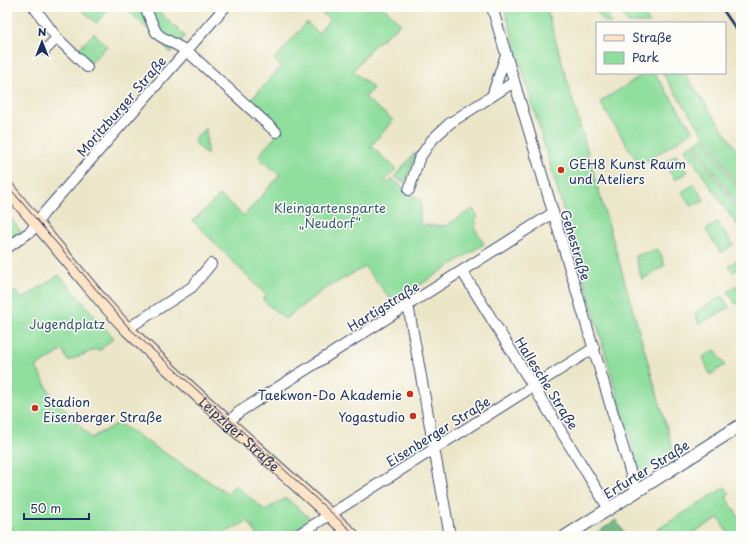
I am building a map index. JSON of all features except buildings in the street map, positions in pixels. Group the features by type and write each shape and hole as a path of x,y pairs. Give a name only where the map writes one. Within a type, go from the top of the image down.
{"main road":[{"name":"Leipziger Straße","path":"7,188 127,329 354,536"}],"street":[{"path":"34,7 58,38 87,67"},
{"path":"145,7 156,32 160,36 187,50 276,132"},
{"name":"Moritzburger Straße","path":"7,248 26,236 49,207 225,7"},
{"name":"Gehestraße","path":"492,7 636,491"},
{"path":"45,50 58,38"},
{"path":"492,96 506,55"},
{"path":"409,190 419,159 430,141 450,123 514,82"},
{"name":"Hartigstraße","path":"228,422 239,412 553,213"},
{"path":"127,329 192,287 211,264"},
{"name":"Hallesche Straße","path":"462,271 609,509"},
{"path":"408,305 450,536"},
{"name":"Eisenberger Straße","path":"296,536 594,348"},
{"name":"Erfurter Straße","path":"566,536 741,425"}],"green space":[{"path":"79,7 111,7 96,23"},
{"path":"125,7 154,7 185,36 171,53"},
{"name":"Kleingartensparte „Neudorf“","path":"316,7 383,7 401,24 372,47 353,71 373,88 365,98 393,120 371,146 396,169 385,181 389,183 392,179 421,201 420,225 445,226 473,209 478,217 474,220 477,224 474,227 484,244 393,302 365,267 323,290 285,319 263,300 266,295 193,221 220,195 244,216 280,175 261,160 259,155 283,128 251,100 281,67 274,60 307,22 318,33 330,20"},
{"path":"504,7 546,7 674,453 647,470 641,470 638,465"},
{"path":"617,7 639,7 649,22 627,22"},
{"path":"603,8 611,22 607,22 602,19 597,12"},
{"path":"94,33 107,46 90,64 77,51"},
{"path":"643,74 655,74 693,131 640,166 600,102"},
{"path":"663,74 685,74 741,156 741,189"},
{"path":"206,128 207,155 193,141"},
{"path":"703,137 741,193 741,210 695,143"},
{"path":"693,144 741,214 741,231 685,149"},
{"path":"415,153 416,155 405,182 394,177"},
{"path":"676,155 687,172 675,180 664,163"},
{"path":"694,184 705,201 691,206 682,192"},
{"path":"7,214 20,230 20,233 7,241"},
{"path":"718,222 733,245 721,253 706,230"},
{"path":"658,249 665,265 642,280 635,256"},
{"path":"741,258 741,267 733,272 729,266"},
{"name":"Stadion Eisenberger Straße","path":"59,275 114,338 99,351 97,349 68,361 63,350 36,367 50,393 91,438 118,423 227,493 235,485 265,510 286,498 312,520 285,536 258,536 248,521 218,536 17,536 7,522 7,297 16,291 22,299"},
{"path":"741,283 741,301 736,304 728,292"},
{"path":"722,296 729,308 699,324 695,313"},
{"path":"715,350 725,365 710,375 703,357"},
{"path":"725,487 730,494 726,497 741,521 741,536 729,536 719,518 686,536 647,536"},
{"path":"616,520 626,536 592,536"},
{"path":"7,522 17,536 7,536"},
{"path":"322,529 330,536 309,536"}],"tram line":[{"path":"7,185 129,328 357,536"}],"railway":[{"path":"721,7 741,36"}],"place":[{"name":"GEH8 Kunst Raum und Ateliers","path":"561,170"},
{"name":"Taekwon-Do Akademie","path":"410,394"},
{"name":"Stadion Eisenberger Straße","path":"35,408"},
{"name":"Yogastudio","path":"413,416"}],"park label":[{"name":"Jugendplatz","path":"67,323"}]}
